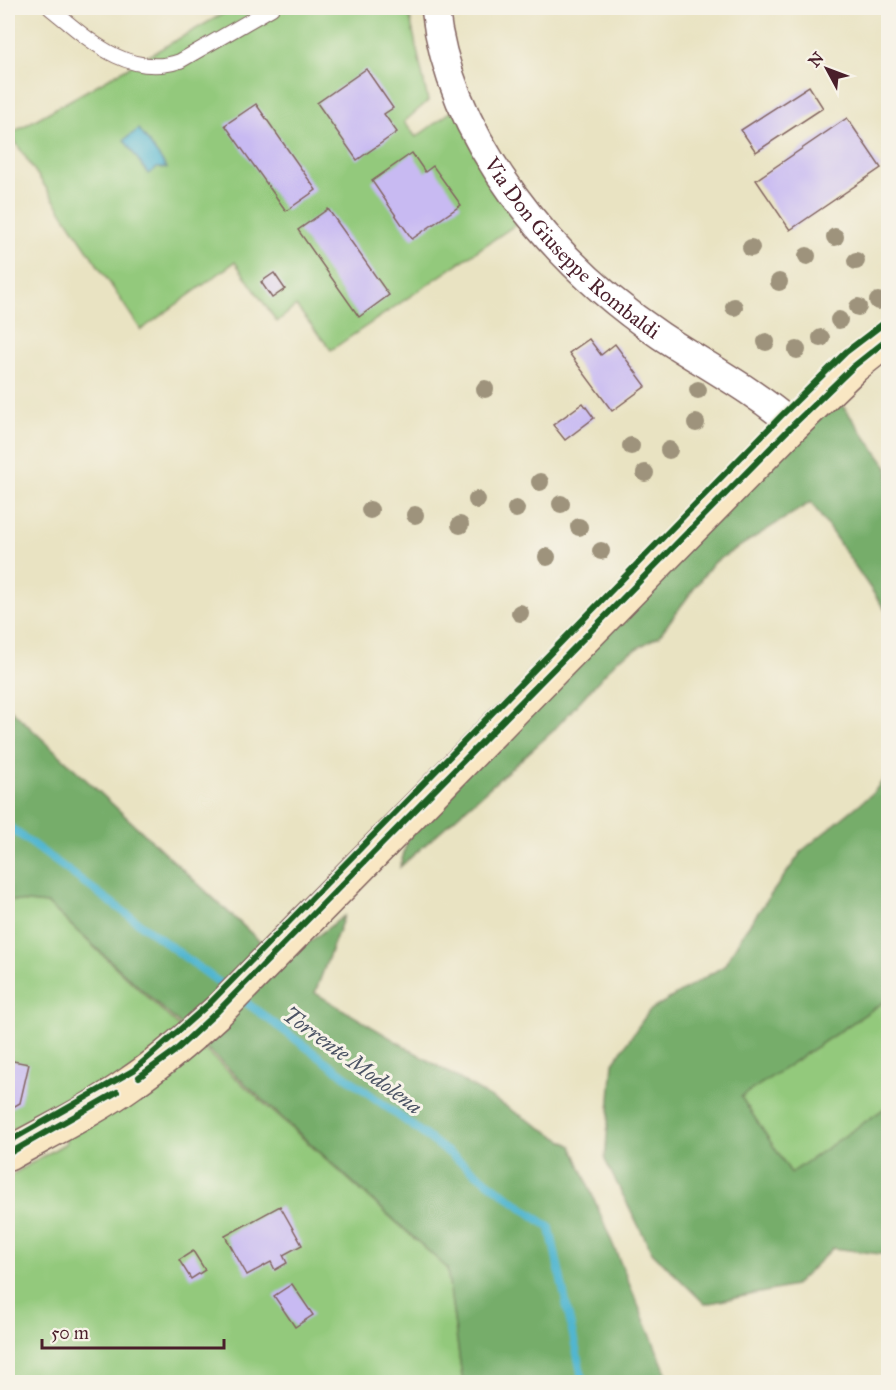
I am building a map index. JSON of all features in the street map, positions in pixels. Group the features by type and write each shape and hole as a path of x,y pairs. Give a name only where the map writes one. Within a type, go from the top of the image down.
{"street":[{"name":"Via Don Giuseppe Rombaldi","path":"435,8 442,53 458,95 489,159 518,202 589,278 629,312 660,335 762,400 793,425"},
{"path":"8,1154 132,1083 175,1051 218,1011 793,425 854,366 888,339"}],"lane":[{"path":"50,8 110,53 133,62 166,66 180,61 272,8"}],"green space":[{"path":"233,8 408,8 428,101 404,122 416,137 456,108 521,221 331,350 296,306 277,322 235,262 141,330 10,134"},
{"path":"835,395 888,468 888,614 811,502 713,563 659,636 618,659 552,732 400,867 410,831"},
{"path":"8,707 282,962 344,916 315,993 572,1146 670,1382 465,1382 462,1377 447,1268 48,904 8,900"},
{"path":"888,774 888,999 741,1097 791,1173 888,1106 888,1255 833,1248 794,1286 705,1304 652,1252 605,1160 613,1063 649,1011 724,966 744,932 803,850 873,793"},
{"path":"8,900 48,904 190,1037 447,1268 462,1377 465,1382 8,1382 8,1177 66,1143 63,1124 50,1109 8,1132"},
{"path":"888,999 888,1106 791,1173 741,1097"}],"water":[{"path":"139,129 167,168 157,168 148,174 124,140"}],"building":[{"path":"366,69 393,108 384,114 397,132 357,160 317,103"},
{"path":"809,86 823,108 756,152 741,130"},
{"path":"256,104 316,190 286,211 225,125"},
{"path":"847,118 881,168 790,230 756,180"},
{"path":"412,153 425,172 433,166 461,205 412,239 372,181"},
{"path":"328,209 389,295 359,317 298,230"},
{"path":"274,273 285,289 272,298 261,282"},
{"path":"589,339 601,355 615,344 646,386 612,411 569,353"},
{"path":"583,403 594,418 565,440 553,425"},
{"path":"8,1060 29,1064 20,1103 8,1110"},
{"path":"280,1206 302,1245 283,1255 287,1263 275,1270 271,1262 247,1275 225,1236"},
{"path":"193,1251 205,1270 191,1279 179,1260"},
{"path":"292,1284 313,1315 295,1327 274,1296"}],"waterway":[{"name":"Torrente Modolena","path":"8,826 228,989"},
{"name":"Torrente Modolena","path":"240,998 550,1228 583,1382"}],"cycle path":[{"path":"8,1142 134,1070 210,1003 782,415 846,352 888,320"},
{"path":"139,1077 175,1051 218,1011 793,425 854,366 888,339"},
{"path":"8,1154 117,1092"}]}
